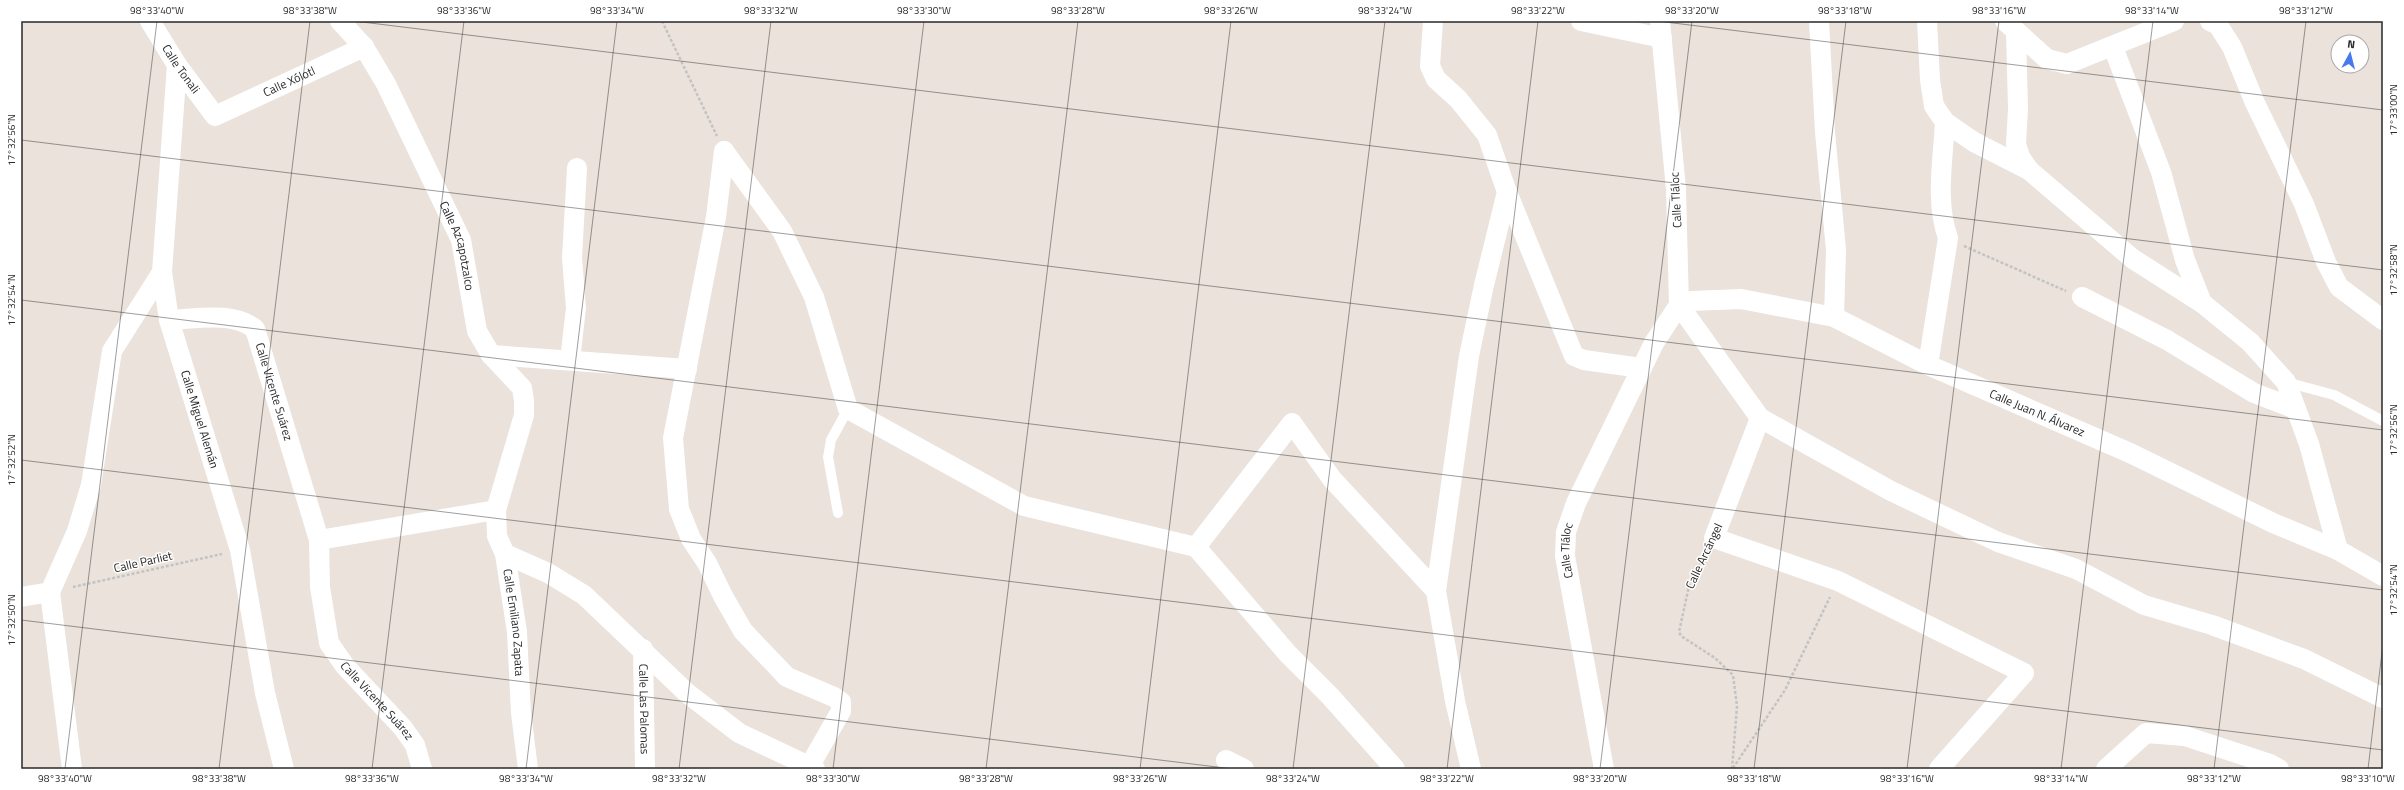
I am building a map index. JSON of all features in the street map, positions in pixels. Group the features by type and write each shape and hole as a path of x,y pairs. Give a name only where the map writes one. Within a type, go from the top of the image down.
{"street":[{"name":"Calle Tonali","path":"150,21 177,64 215,116"},
{"name":"Calle Azcapotzalco","path":"340,21 364,46 386,84 461,240 477,331 491,355 522,388 524,415 505,479"},
{"path":"1433,21 1430,66 1436,79 1458,99 1488,135 1507,192 1574,356 1584,360 1641,368"},
{"path":"1581,21 1657,31"},
{"path":"1635,21 1657,31"},
{"path":"1818,21 1825,132 1836,250 1834,317"},
{"path":"1927,21 1934,106 1945,122 1974,142 2029,170 2133,259 2202,303 2250,342 2286,382 2309,444 2338,550"},
{"path":"2010,26 2047,59 2057,63 2067,64 2113,47 2174,21"},
{"path":"2210,21 2218,24 2232,47 2304,204 2326,262 2339,287 2383,320"},
{"path":"2010,26 2018,109 2016,144 2020,157 2029,170"},
{"name":"Calle Tláloc","path":"1604,769 1565,556 1566,532 1576,503 1641,368 1654,343 1679,305 1676,189 1657,31"},
{"name":"Calle Xólotl","path":"215,116 364,46"},
{"path":"2113,47 2161,172 2185,260 2202,303"},
{"name":"Calle Miguel Alemán","path":"177,64 162,272 169,320 240,550 265,694 284,769"},
{"path":"1928,365 1948,238 1943,224 1940,202 1945,122"},
{"path":"505,554 548,573 584,595 644,649 687,693 739,733 812,768 841,711 841,702 834,697 787,677 743,632 707,563 691,539 679,509 673,438 716,217 724,151"},
{"path":"724,151 782,231 814,297 848,409 1024,506 1196,547 1288,654 1330,696 1395,769"},
{"path":"570,360 576,308 572,258 577,168"},
{"path":"1471,769 1454,694 1436,591 1469,356 1484,285 1507,192"},
{"path":"72,769 50,592 77,531 91,485 112,352 162,272"},
{"path":"2082,297 2167,340 2254,393 2296,409"},
{"name":"Calle Juan N. Álvarez","path":"1679,305 1691,301 1741,299 1834,317 1928,365 2130,453 2273,524 2338,550 2383,576"},
{"path":"1679,305 1760,418 1891,491 1998,542 2076,569 2144,605 2212,625 2304,659 2383,698"},
{"name":"Calle Vicente Suárez","path":"169,320 232,318 246,322 254,329 319,540 320,587 329,643 345,666 403,728 415,745 422,769"},
{"path":"491,355 687,369"},
{"name":"Calle Arcángel","path":"1714,538 1760,418"},
{"path":"1196,547 1292,423 1332,478 1436,591"},
{"name":"Calle Emiliano Zapata","path":"505,479 496,510 497,536 505,554 517,632 521,712 528,769"},
{"path":"319,540 496,510"},
{"path":"1714,538 1838,581 2024,673 1939,769"},
{"path":"21,597 50,592"},
{"name":"Calle Las Palomas","path":"644,649 645,769"},
{"path":"2106,769 2146,733 2185,736 2272,767"},
{"path":"1226,760 1244,769"}],"lane":[{"path":"2286,382 2334,395 2383,421"},
{"path":"838,513 828,457 831,440 848,409"}],"path":[{"path":"662,21 724,151"},
{"path":"1948,238 1980,255 2082,297"},
{"name":"Calle Arcángel","path":"1714,538 1688,586 1679,632 1680,636 1715,658 1734,675 1737,706 1732,769"},
{"name":"Calle Parliet","path":"50,592 240,550"},
{"path":"1732,769 1785,690 1838,581"}]}
